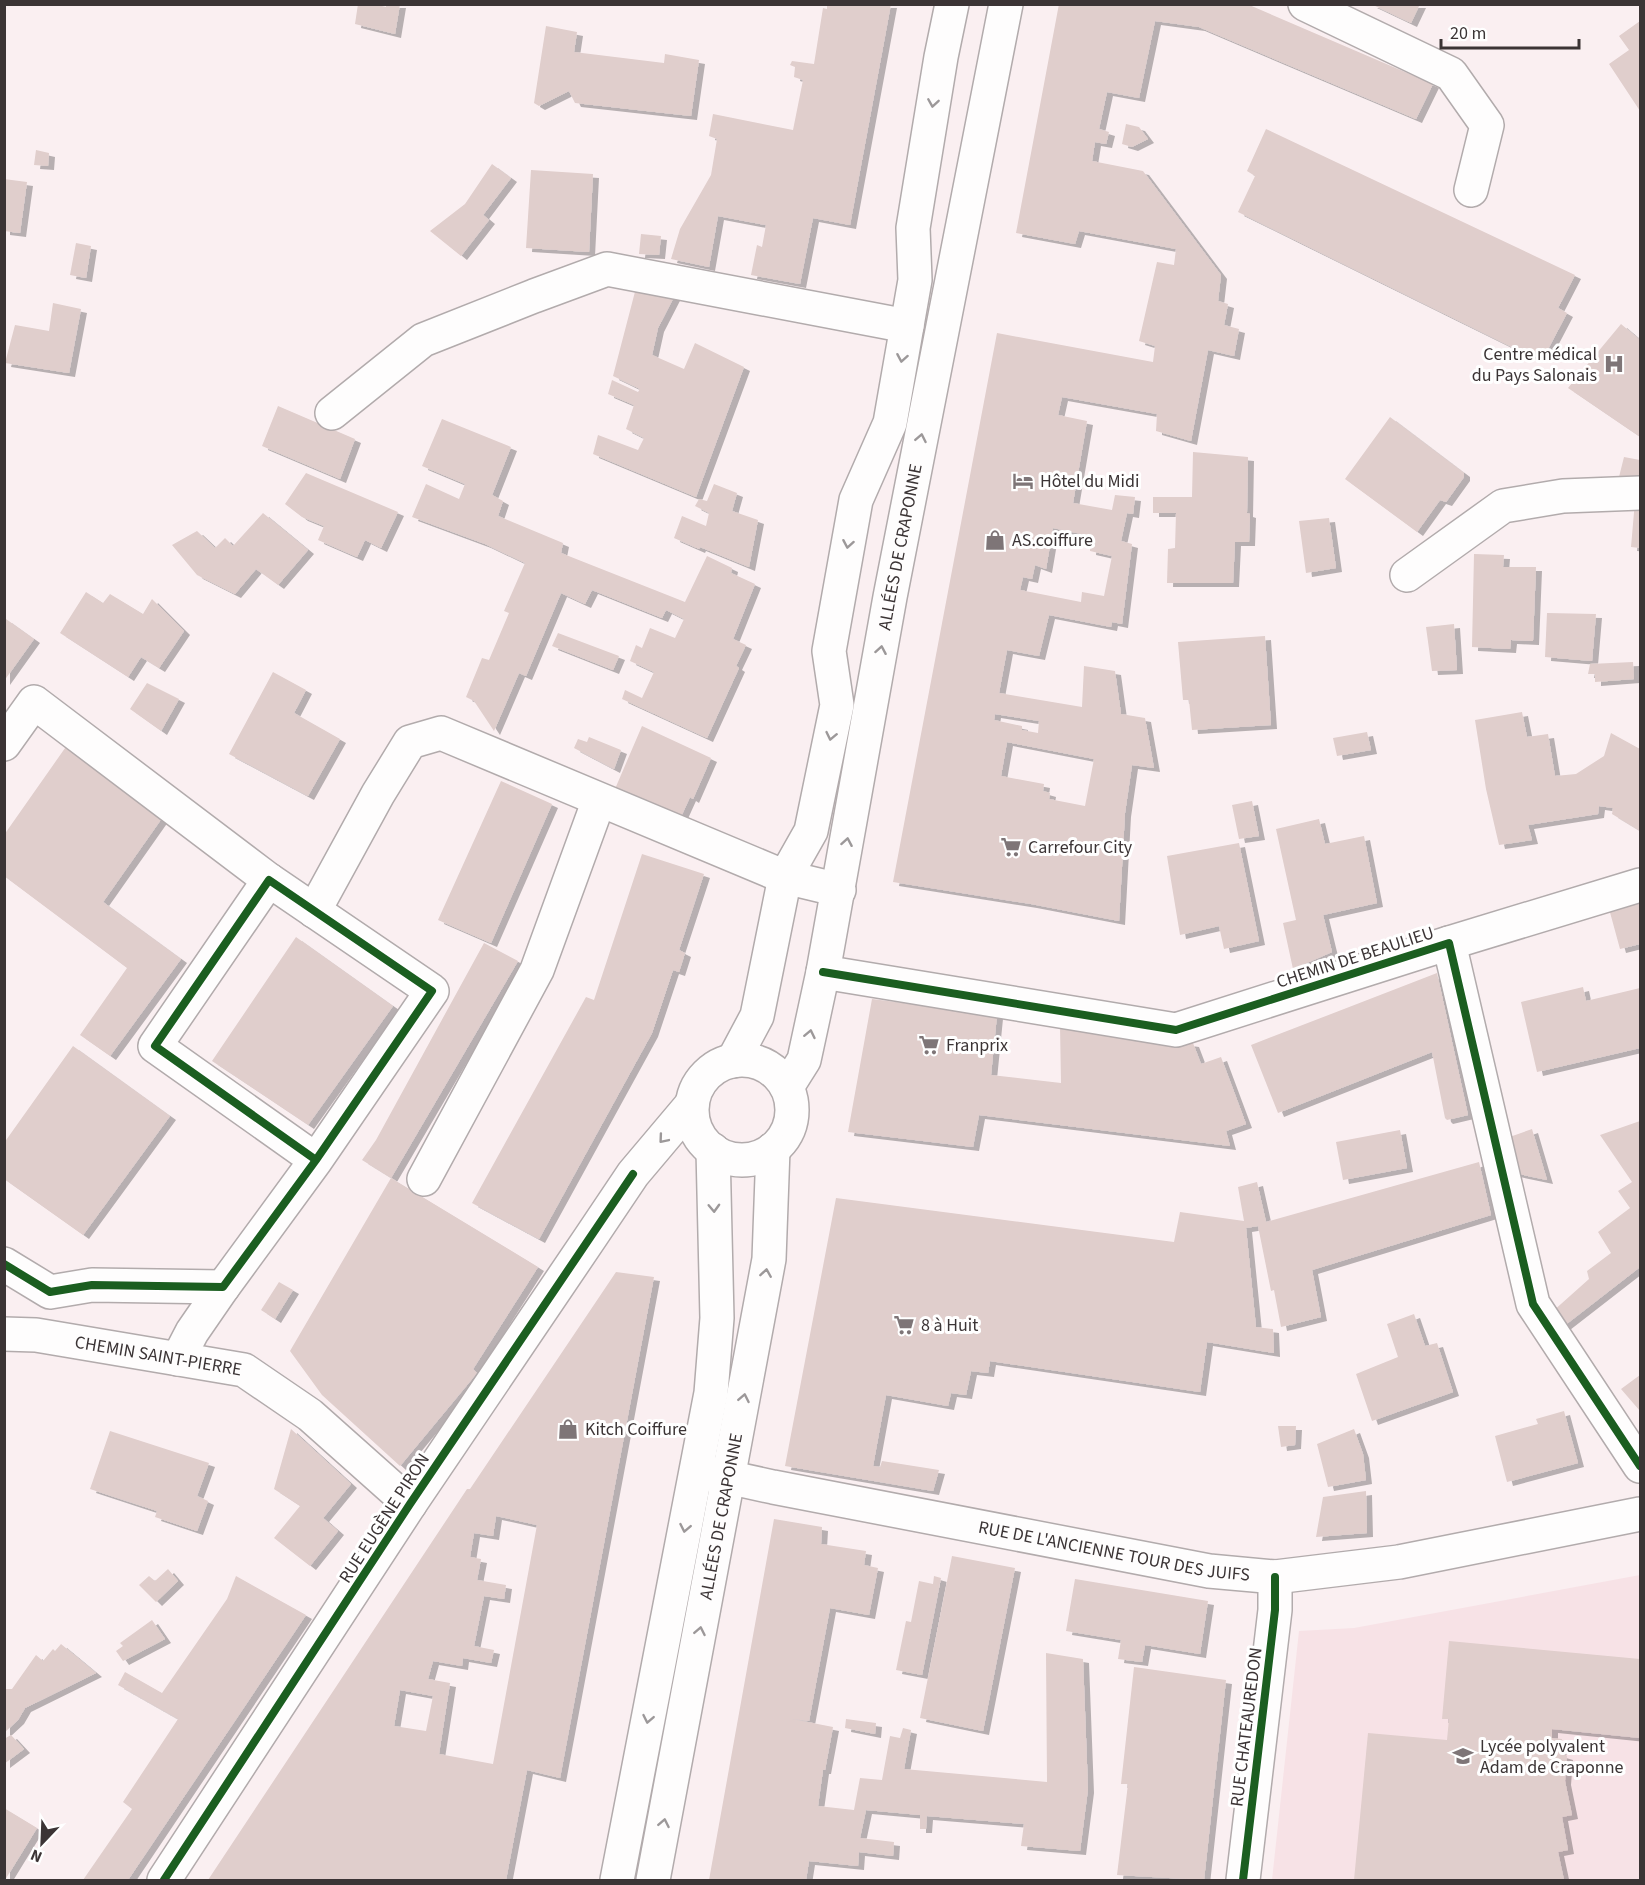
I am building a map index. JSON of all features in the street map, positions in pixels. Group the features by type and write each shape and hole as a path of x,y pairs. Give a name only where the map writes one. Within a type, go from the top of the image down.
{"street":[{"path":"938,4 941,57"},
{"path":"733,1061 756,1016 785,877 811,831 837,705 829,651 856,500 890,423 915,280 913,228 951,4"},
{"path":"941,57 960,4"},
{"name":"ALLÉES DE CRAPONNE","path":"787,1087 804,1060 823,972 890,597 1006,4"},
{"path":"1305,4 1451,74 1487,125 1471,190"},
{"path":"332,413 423,340 607,269 907,326"},
{"path":"1407,575 1503,507 1563,496 1641,493"},
{"path":"4,744 34,702 269,880 432,991 316,1160 192,1332 178,1359"},
{"path":"314,911 378,794 410,742 441,733 785,877 839,890"},
{"path":"424,1179 537,970 599,800"},
{"path":"269,880 155,1046 316,1160"},
{"path":"1449,943 1641,885"},
{"name":"CHEMIN DE BEAULIEU","path":"823,972 1176,1030 1449,943 1533,1304 1641,1466"},
{"path":"749,1060 764,1065 777,1074 787,1087 792,1103 791,1120 785,1136 774,1149 744,1160 727,1158 703,1141 697,1130 692,1104 697,1088 718,1066 733,1061 749,1060"},
{"name":"RUE EUGÈNE PIRON","path":"164,1881 410,1504 633,1174 692,1104"},
{"name":"ALLÉES DE CRAPONNE","path":"653,1881 769,1258 774,1149"},
{"name":"ALLÉES DE CRAPONNE","path":"617,1881 711,1393 717,1318 713,1150"},
{"path":"4,1264 50,1292 92,1285 224,1287"},
{"name":"CHEMIN SAINT-PIERRE","path":"4,1334 36,1335 244,1370 310,1415 410,1504"},
{"name":"RUE DE L'ANCIENNE TOUR DES JUIFS","path":"696,1470 772,1487 1209,1571 1275,1577 1399,1562 1641,1514"},
{"name":"RUE CHATEAUREDON","path":"1244,1881 1275,1610 1275,1577"}],"shaded area":[{"name":"Lycée polyvalent Adam de Craponne","path":"1640,1575 1640,1880 1272,1880 1299,1631 1354,1628"}],"building":[{"path":"358,4 386,7 386,4 400,4 395,34 355,24"},
{"path":"827,4 891,4 850,225 813,218 800,284 751,275 757,245 762,247 766,225 718,216 709,267 671,259 680,229 711,175 717,139 709,136 713,114 793,130 803,80 794,77 795,67 790,65 792,61 814,64 823,8 827,9"},
{"path":"1059,4 1247,4 1433,84 1416,119 1199,27 1155,21 1139,98 1107,92 1099,129 1109,132 1106,144 1095,142 1092,161 1143,171 1221,275 1218,301 1228,304 1224,325 1239,329 1234,356 1208,350 1191,441 1156,431 1157,414 1062,397 1058,415 1087,421 1073,503 1112,510 1115,495 1135,497 1133,514 1127,513 1121,541 1132,544 1122,624 1112,622 1111,627 1049,615 1039,656 1007,650 999,693 1082,707 1084,666 1115,671 1121,714 1145,718 1154,768 1132,765 1125,813 1119,921 893,882 997,333 1153,362 1155,346 1139,341 1157,262 1174,265 1176,249 1079,231 1075,244 1016,233","holes":["1053,528 1091,536 1090,551 1112,556 1104,596 1082,592 1081,602 1020,590 1023,577 1032,579 1035,565 1046,569","995,714 1039,721 1038,733 1022,730 1022,726 994,720","1007,742 1094,759 1085,806 1049,799 1050,793 1043,791 1044,784 1001,776"]},
{"path":"1371,4 1420,4 1411,23"},
{"path":"1640,21 1640,111 1609,64 1629,50 1619,36"},
{"path":"546,26 577,32 574,52 664,63 665,54 699,60 691,116 575,103 569,91 539,106 534,103"},
{"path":"1126,124 1139,127 1148,139 1132,147 1122,144"},
{"path":"1266,129 1575,275 1558,308 1567,313 1546,353 1538,349 1532,357 1238,212 1255,176 1247,171"},
{"path":"36,150 49,153 48,166 34,165"},
{"path":"492,164 511,178 483,215 489,220 461,256 430,231 465,204"},
{"path":"531,170 593,174 589,252 526,248"},
{"path":"4,179 27,182 20,233 4,231"},
{"path":"641,234 661,236 659,255 639,254"},
{"path":"76,243 91,246 86,278 70,275"},
{"path":"637,284 677,291 658,328 652,355 684,369 695,343 744,367 696,497 593,454 598,435 638,450 644,438 626,429 634,405 608,394 612,380 638,392 640,389 613,376"},
{"path":"53,303 81,309 69,373 5,363 15,325 49,331"},
{"name":"Centre médical du Pays Salonais","path":"1621,324 1640,340 1640,437 1568,388"},
{"path":"278,406 355,439 340,479 262,446"},
{"path":"1390,417 1464,473 1464,477 1446,502 1440,500 1417,532 1345,479"},
{"path":"442,419 511,447 492,495 503,501 498,516 563,543 561,553 685,602 707,556 732,568 731,573 755,584 733,639 746,645 736,666 739,668 707,738 622,699 625,690 642,698 654,672 630,661 636,645 642,648 650,628 675,638 684,619 666,610 662,618 592,590 585,604 561,593 526,676 519,673 494,731 474,701 466,697 482,658 489,660 509,613 504,611 525,563 485,544 412,517 426,484 459,499 465,484 422,466"},
{"path":"1193,452 1248,457 1249,542 1235,542 1233,583 1167,583 1168,549 1175,548 1176,513 1153,513 1153,497 1192,497"},
{"path":"1624,457 1640,460 1640,488 1618,481"},
{"path":"306,473 398,512 381,548 365,540 357,557 318,540 324,526 302,517 285,504"},
{"path":"714,484 737,493 732,511 758,520 749,567 674,538 682,516 706,526 709,513 695,506 699,499 707,501"},
{"path":"1635,501 1640,501 1640,548 1631,547"},
{"path":"263,513 308,550 278,585 256,569 235,594 197,575 172,545 197,531 215,548 225,538 233,546"},
{"path":"1329,518 1336,568 1306,573 1299,521"},
{"path":"1474,554 1504,555 1503,567 1536,567 1533,641 1511,640 1510,649 1472,647"},
{"path":"86,592 103,603 110,594 143,614 152,599 184,631 159,668 141,657 128,677 60,633"},
{"path":"1547,613 1596,614 1592,661 1545,657"},
{"path":"6,619 34,639 4,681 4,620"},
{"path":"1454,624 1457,670 1432,671 1426,627"},
{"path":"558,633 619,656 613,670 552,646"},
{"path":"1265,636 1271,725 1192,730 1189,700 1183,700 1178,642"},
{"path":"1633,662 1634,679 1595,682 1595,674 1588,674 1590,664"},
{"path":"273,672 306,690 294,713 340,739 308,796 229,754"},
{"path":"147,683 179,699 161,731 130,709"},
{"path":"1522,712 1527,737 1548,734 1555,776 1576,774 1604,756 1611,733 1640,749 1640,831 1612,814 1613,808 1599,806 1598,814 1528,825 1532,840 1499,845 1486,789 1475,720"},
{"path":"642,726 711,758 693,799 690,797 680,819 615,789"},
{"path":"1367,732 1371,750 1337,756 1333,738"},
{"path":"589,737 621,750 614,769 574,748 578,739 587,742"},
{"path":"70,741 167,811 103,902 181,959 110,1056 80,1035 127,968 4,876 4,835"},
{"path":"501,781 552,804 491,943 438,920"},
{"path":"1252,801 1259,836 1239,839 1232,805"},
{"path":"1319,819 1325,844 1364,836 1377,903 1323,915 1332,952 1293,969 1283,923 1296,920 1276,829"},
{"path":"1239,843 1259,941 1224,949 1219,926 1180,935 1167,856"},
{"path":"642,854 704,874 679,950 685,953 679,972 673,970 652,1033 539,1239 472,1203 586,997 594,1000"},
{"path":"1640,897 1640,944 1620,949 1608,905"},
{"path":"296,937 393,1006 308,1125 212,1061"},
{"path":"484,943 518,961 391,1178 362,1160 376,1140"},
{"path":"1437,973 1468,1115 1447,1120 1445,1118 1432,1052 1278,1113 1251,1045"},
{"path":"1583,987 1586,1001 1640,988 1640,1048 1537,1072 1521,1002"},
{"path":"872,999 997,1015 991,1075 1061,1083 1060,1025 1193,1043 1201,1064 1221,1057 1246,1124 1226,1131 1230,1146 979,1115 973,1147 848,1132"},
{"path":"73,1046 170,1116 83,1235 4,1179 4,1143"},
{"path":"1640,1121 1640,1267 1564,1326 1552,1312 1589,1279 1587,1271 1611,1253 1598,1232 1630,1208 1618,1191 1632,1182 1600,1135"},
{"path":"1532,1129 1547,1180 1509,1172 1501,1140"},
{"path":"1400,1130 1407,1168 1343,1180 1336,1142"},
{"path":"1479,1162 1491,1215 1312,1270 1321,1317 1281,1327 1258,1226 1246,1228 1256,1327 1273,1329 1274,1353 1207,1342 1200,1392 990,1361 988,1373 971,1371 966,1395 951,1393 948,1406 886,1395 873,1466 880,1467 882,1461 939,1470 933,1491 785,1466 836,1198 1174,1242 1180,1212 1244,1221 1238,1187 1257,1182 1266,1222"},
{"path":"391,1178 538,1267 473,1369 477,1373 400,1466 322,1395 290,1351"},
{"path":"616,1272 654,1277 560,1778 527,1770 506,1880 208,1880 467,1489 470,1489","holes":["496,1516 537,1525 493,1764 439,1754 450,1683 428,1679 433,1661 462,1666 463,1658 491,1663 494,1650 474,1646 484,1596 504,1599 506,1585 477,1580 481,1559 470,1557 474,1533 493,1536","400,1690 433,1696 426,1731 394,1726"]},
{"path":"279,1282 293,1290 275,1319 261,1310"},
{"path":"1414,1314 1425,1346 1437,1343 1453,1392 1372,1421 1356,1374 1398,1357 1387,1324"},
{"path":"1640,1375 1640,1411 1621,1389"},
{"path":"1564,1411 1578,1463 1507,1482 1495,1436 1538,1424 1536,1419"},
{"path":"1278,1426 1296,1426 1295,1445 1281,1447"},
{"path":"291,1429 351,1484 323,1518 338,1531 310,1566 274,1538 300,1506 274,1489"},
{"path":"1354,1429 1363,1454 1366,1480 1328,1487 1317,1444"},
{"path":"110,1431 209,1463 197,1496 208,1501 197,1531 155,1517 157,1511 90,1489"},
{"path":"1366,1491 1367,1533 1316,1537 1323,1497"},
{"path":"774,1519 822,1527 821,1544 866,1551 864,1565 878,1568 869,1615 830,1608 809,1721 792,1719 833,1727 825,1770 823,1770 818,1806 854,1810 860,1778 882,1780 890,1736 900,1738 903,1728 911,1730 904,1769 1047,1782 1046,1653 1083,1659 1088,1789 1080,1851 1021,1846 1024,1824 927,1816 926,1829 920,1829 920,1815 866,1810 860,1838 894,1842 893,1856 859,1852 858,1866 809,1861 806,1880 709,1880"},
{"path":"952,1556 1015,1568 983,1731 920,1718"},
{"path":"168,1569 178,1581 156,1602 139,1585 149,1576 155,1581"},
{"path":"236,1576 306,1615 128,1880 83,1880 132,1809 123,1802 178,1719 118,1685 125,1672 162,1693 227,1599"},
{"path":"934,1576 941,1578 922,1675 896,1670 906,1621 911,1622 919,1581 933,1584"},
{"path":"1075,1579 1208,1601 1200,1654 1145,1645 1142,1662 1118,1659 1121,1640 1066,1631"},
{"path":"152,1620 165,1639 123,1661 116,1651 123,1646 120,1643"},
{"path":"1449,1641 1640,1659 1640,1738 1552,1729 1552,1738 1562,1739 1560,1754 1567,1756 1565,1781 1572,1815 1562,1817 1568,1850 1558,1852 1564,1880 1354,1880 1368,1733 1447,1740 1449,1719 1442,1719"},
{"path":"61,1644 96,1673 25,1708 18,1720 4,1733 4,1689 12,1689 36,1655 43,1661 53,1649 55,1651"},
{"path":"1134,1667 1226,1680 1204,1880 1117,1875 1128,1784 1121,1784"},
{"path":"846,1719 876,1723 875,1734 845,1728"},
{"path":"11,1735 24,1749 4,1764 4,1739"},
{"path":"4,1808 37,1828 5,1880 4,1880"}],"cycle path":[{"path":"4,1264 50,1292 92,1285 223,1287 316,1160 432,991 269,880 155,1046 316,1160"},
{"path":"823,972 1176,1030 1449,943 1533,1304 1640,1466"},
{"path":"164,1880 410,1504 633,1174"},
{"path":"1243,1880 1275,1610 1275,1577"}],"place":[{"name":"Centre médical du Pays Salonais","path":"1614,364"},
{"name":"Hôtel du Midi","path":"1023,481"},
{"name":"AS.coiffure","path":"995,540"},
{"name":"Carrefour City","path":"1011,847"},
{"name":"Franprix","path":"929,1045"},
{"name":"8 à Huit","path":"904,1325"},
{"name":"Kitch Coiffure","path":"568,1429"},
{"name":"Lycée polyvalent Adam de Craponne","path":"1463,1756"}]}
